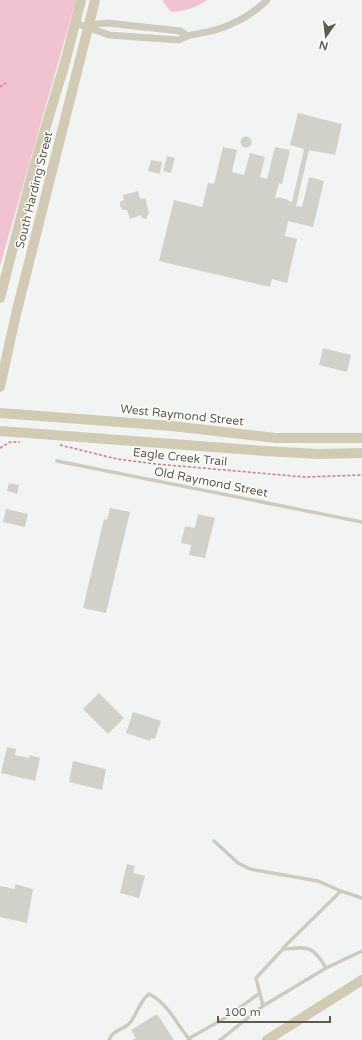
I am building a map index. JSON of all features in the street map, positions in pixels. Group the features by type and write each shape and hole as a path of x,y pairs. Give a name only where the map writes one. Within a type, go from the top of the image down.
{"main road":[{"name":"South Harding Street","path":"0,298 33,170 81,0"},
{"name":"South Harding Street","path":"0,387 95,0"},
{"path":"14,246 32,253"},
{"name":"West Raymond Street","path":"0,413 172,426 276,438 362,438"},
{"path":"0,431 265,451 318,454 362,453"},
{"path":"267,1040 362,980"}],"street":[{"path":"75,24 109,35 179,40 186,35 216,30 236,22 267,0"},
{"path":"88,27 108,23 180,31 186,35"}],"lane":[{"name":"Old Raymond Street","path":"57,461 362,522"},
{"path":"214,841 238,863 250,869 318,881 340,891 362,898"},
{"path":"263,1006 256,978 340,891"},
{"path":"283,949 304,947 318,954 326,968"},
{"path":"220,1040 263,1006 326,968 362,951"},
{"path":"109,1040 113,1034 128,1024 144,998 149,994 159,999 189,1039 225,1018 260,993"}],"path":[{"path":"0,87 6,83"},
{"path":"0,448 10,442 24,442"},
{"name":"Eagle Creek Trail","path":"59,445 117,459 156,464 306,477 362,475"}],"shaded area":[{"path":"0,0 76,0 0,266"},
{"path":"162,0 207,0 190,9 171,12"}],"building":[{"path":"298,113 342,124 335,155 309,150 296,206 302,207 309,177 324,181 313,227 288,221 285,236 297,239 287,283 272,279 270,287 159,261 174,200 202,207 208,183 214,184 223,147 237,150 232,172 244,175 250,153 265,157 260,177 267,179 275,147 290,150 282,184 279,183 275,199 277,197 292,202 304,149 290,145"},
{"path":"244,137 248,137 250,138 250,146 244,147 241,144 241,140"},
{"path":"167,156 175,158 171,173 163,171"},
{"path":"151,160 162,162 160,174 148,171"},
{"path":"138,191 140,199 145,198 149,213 146,219 142,218 141,215 130,219 127,210 123,210 120,206 120,202 124,200 123,195"},
{"path":"323,348 351,355 347,372 319,365"},
{"path":"9,483 19,485 17,494 7,491"},
{"path":"110,508 130,512 106,613 83,608 104,519 107,520"},
{"path":"6,509 28,514 25,527 3,522"},
{"path":"198,514 215,518 205,558 189,555 191,545 181,543 185,526 195,528"},
{"path":"99,693 124,718 108,734 83,709"},
{"path":"133,712 161,721 155,739 151,738 150,741 126,733"},
{"path":"7,747 16,749 15,755 29,758 29,755 40,758 35,781 1,773"},
{"path":"73,761 106,769 102,790 69,782"},
{"path":"127,864 135,866 133,873 145,876 139,898 120,893"},
{"path":"15,884 33,889 27,923 0,917 0,886 15,889"},
{"path":"157,1014 174,1040 132,1040 136,1038 131,1030"}]}
